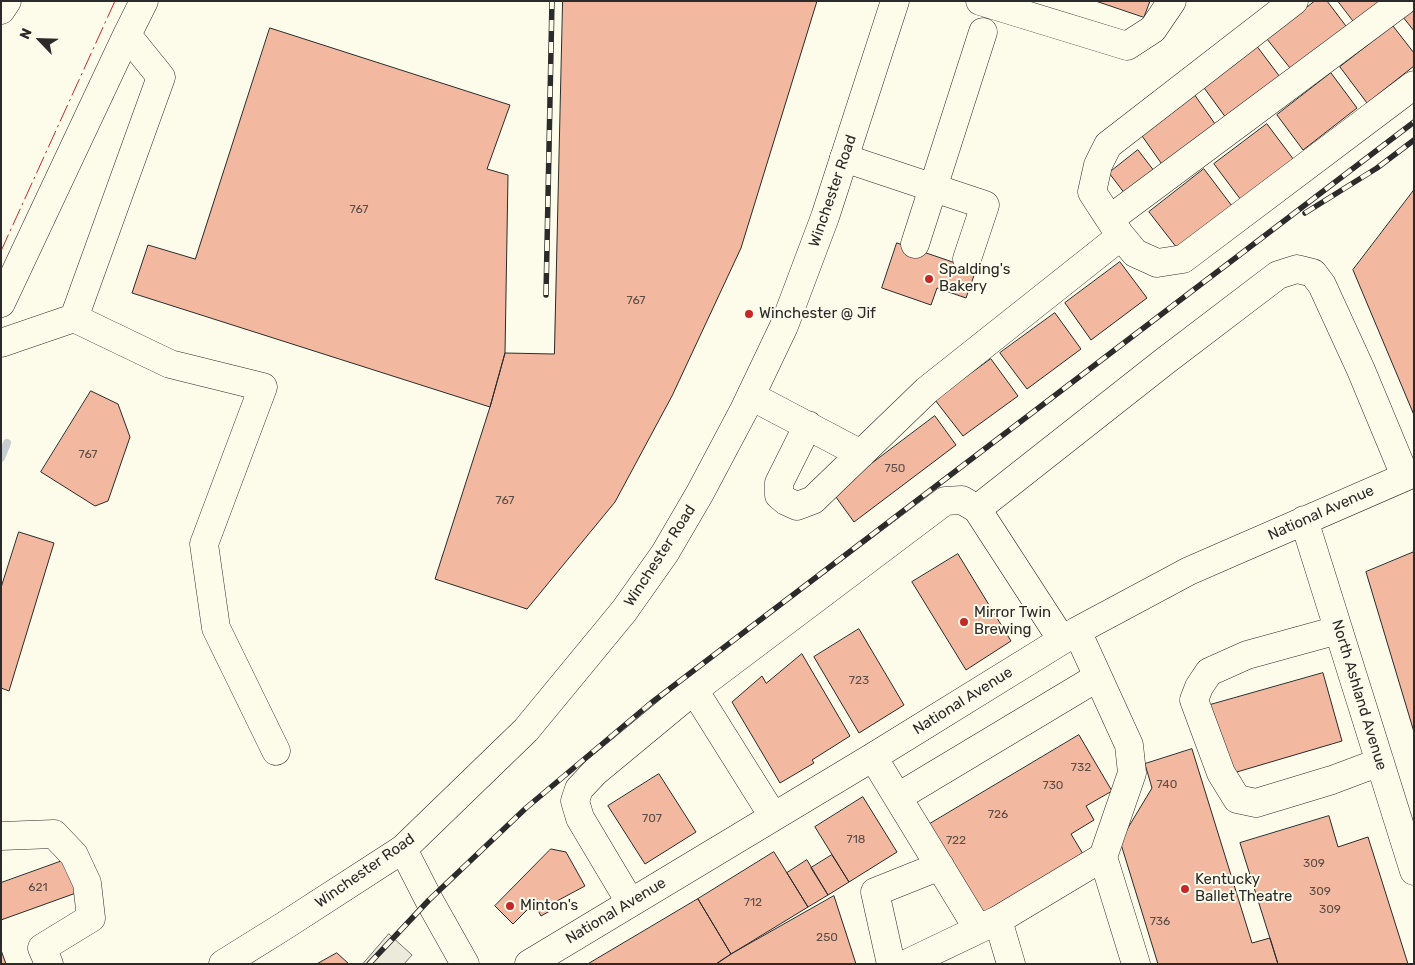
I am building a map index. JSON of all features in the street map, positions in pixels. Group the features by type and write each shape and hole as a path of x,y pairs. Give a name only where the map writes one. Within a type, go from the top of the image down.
{"street":[{"path":"1,10 7,1"},
{"path":"1,303 144,1"},
{"name":"Winchester Road","path":"222,964 403,849 526,730 624,611 665,553 700,493 751,396 784,326 825,217 895,1"},
{"path":"987,2 1127,46 1153,29 1172,1"},
{"path":"1294,1 1108,145 1098,165 1092,192 1135,253 1157,263 1183,259 1414,85"},
{"path":"808,425 779,483 779,496 797,506 813,500 927,390 1116,227 1403,1"},
{"path":"915,244 983,32"},
{"path":"74,318 161,77 127,35"},
{"path":"844,158 984,205 967,259"},
{"path":"977,509 1278,275 1297,269 1314,272 1322,285 1409,474"},
{"path":"1,343 74,318 170,364 263,387 204,544 216,628 276,751"},
{"path":"751,396 861,454"},
{"name":"National Avenue","path":"530,964 772,816 874,757 1069,636 1188,572 1409,474"},
{"path":"630,902 580,818 575,801 579,789 595,772 694,690 945,501 962,500 977,509 1098,677 1130,745 1132,773 1103,857 1136,964"},
{"name":"North Ashland Avenue","path":"1304,520 1414,871"},
{"path":"1338,630 1247,655 1209,672 1199,687 1194,700 1221,774 1237,799 1256,803 1332,780 1380,762"},
{"path":"898,797 1098,677"},
{"path":"694,690 772,816"},
{"path":"874,757 940,866 988,925 1011,964"},
{"path":"1,836 54,834 74,855 87,883 91,918 42,948 49,964"},
{"path":"403,849 464,964"},
{"path":"906,964 988,925 1103,857"},
{"path":"891,964 875,892 940,866"}],"shaded area":[{"path":"389,934 412,955 404,964 363,964"}],"building":[{"path":"563,1 817,1 741,248 672,396 615,502 527,609 435,579 490,407 505,353 554,354"},
{"path":"1096,1 1150,1 1144,17"},
{"path":"1315,1 1327,1 1349,30 1294,73 1267,39"},
{"path":"1338,1 1383,1 1355,23"},
{"path":"1414,8 1414,31 1403,17"},
{"path":"1393,26 1414,53 1414,66 1367,103 1340,67"},
{"path":"270,28 510,105 487,169 508,175 505,353 490,407 132,293 148,245 195,259"},
{"path":"1256,45 1283,81 1229,122 1202,85"},
{"path":"1331,73 1357,108 1303,150 1277,115"},
{"path":"1194,94 1220,131 1166,170 1140,133"},
{"path":"1267,124 1294,160 1241,200 1214,164"},
{"path":"1138,150 1158,176 1129,199 1109,173"},
{"path":"1204,169 1232,206 1177,248 1149,212"},
{"path":"1414,190 1414,415 1353,270"},
{"name":"Spalding's Bakery","path":"897,243 976,270 966,298 937,288 931,305 882,288"},
{"path":"1120,262 1147,298 1091,340 1065,303"},
{"path":"1055,313 1081,349 1027,389 1000,353"},
{"path":"991,359 1018,396 963,436 935,400"},
{"path":"91,391 118,404 130,437 108,501 95,506 41,472"},
{"path":"935,416 956,445 854,522 833,493"},
{"path":"19,532 54,543 9,691 1,688 1,588"},
{"path":"1414,552 1414,732 1366,572"},
{"path":"958,554 1011,641 966,670 912,582"},
{"path":"859,629 904,705 859,733 814,657"},
{"path":"802,654 850,736 812,760 814,763 780,783 732,702 762,676 766,683"},
{"path":"1323,673 1342,741 1230,774 1210,705"},
{"path":"1079,735 1112,791 1086,806 1094,820 1071,834 1083,854 981,914 928,825"},
{"name":"Kentucky Ballet Theatre","path":"1192,749 1252,943 1270,938 1278,964 1158,964 1120,841 1152,788 1145,764"},
{"path":"659,774 696,832 645,864 608,806"},
{"path":"863,797 897,852 849,882 815,827"},
{"path":"1329,816 1338,847 1368,837 1408,964 1278,964 1240,843"},
{"path":"551,849 566,852 585,886 555,902 557,907 541,916 534,903 513,924 495,906"},
{"path":"774,852 808,907 731,954 698,899"},
{"path":"832,855 849,882 828,895 811,868"},
{"path":"65,860 76,893 1,920 1,883"},
{"path":"807,860 828,895 808,907 787,873"},
{"path":"834,896 856,964 716,964 731,954"},
{"path":"698,899 731,954 716,964 588,964"},
{"path":"1,950 6,964 1,964"},
{"path":"337,953 349,964 317,964"}],"waterway":[{"path":"1,458 7,443"}],"railway":[{"path":"546,295 552,1"},
{"path":"369,964 429,900 526,808 651,703 1414,122"},
{"path":"1305,213 1377,168 1414,140"}],"power":[{"path":"1,251 115,1"}],"place":[{"name":"Spalding's Bakery","path":"929,279"},
{"name":"Winchester @ Jif","path":"749,314"},
{"name":"Mirror Twin Brewing","path":"964,622"},
{"name":"Kentucky Ballet Theatre","path":"1185,889"},
{"name":"Minton's","path":"510,906"}]}
